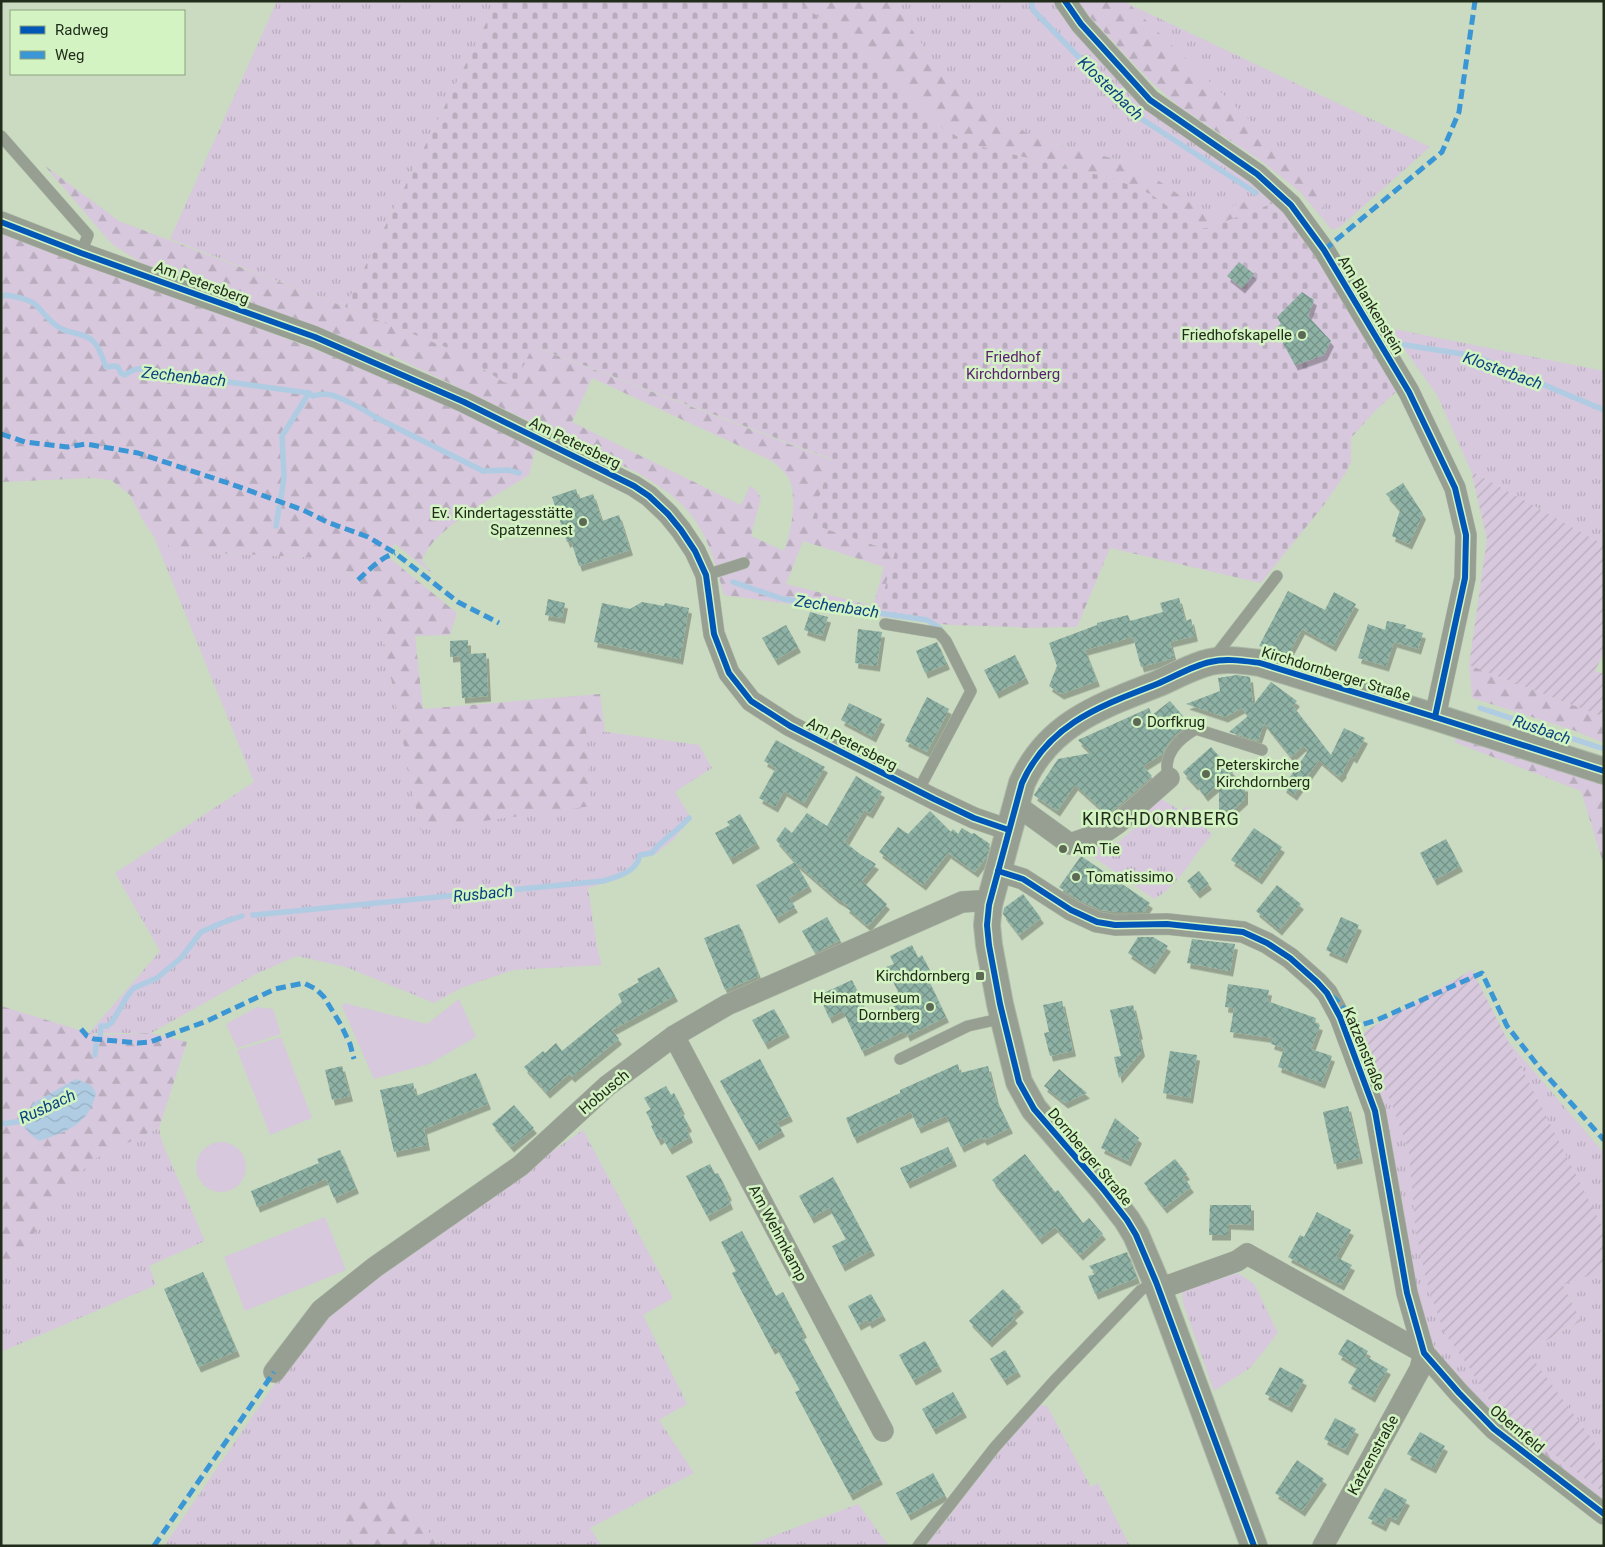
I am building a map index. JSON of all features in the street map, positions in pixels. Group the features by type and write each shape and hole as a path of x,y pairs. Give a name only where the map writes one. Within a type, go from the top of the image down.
{"street":[{"name":"Am Blankenstein","path":"1065,1 1081,24 1150,100 1257,174 1290,205 1324,250 1409,392 1455,488 1466,535 1464,578 1435,717"},
{"name":"Am Petersberg","path":"1,222 315,338 368,360 464,402 634,486 648,496 681,530 695,551 706,575 714,634 729,673 751,701 790,726 974,818 1012,818"},
{"name":"Kirchdornberger Straße","path":"1012,818 1022,783 1030,766 1041,750 1067,726 1092,711 1210,662 1236,660 1260,663 1604,771"},
{"path":"1012,818 1070,844 1105,832 1118,824 1169,778"},
{"name":"Dornberger Straße","path":"1012,818 990,905 987,925 989,945 1019,1082 1025,1096 1034,1109 1103,1189 1136,1235 1157,1286 1254,1546"},
{"name":"Katzenstraße","path":"998,871 1023,879 1071,910 1097,922 1167,924 1243,932 1267,943 1290,958 1327,993 1340,1017 1375,1111 1407,1293 1424,1353 1420,1369 1322,1546"},
{"name":"Hobusch","path":"274,1372 321,1310 374,1267 520,1166 607,1086 674,1036 727,1005 962,902 978,902 990,905"},
{"name":"Am Wehmkamp","path":"674,1036 883,1431"},
{"name":"Obernfeld","path":"1157,1286 1237,1261 1247,1254 1424,1353 1494,1429 1604,1514"}],"lane":[{"path":"1,136 88,235 81,253"},
{"path":"706,575 744,563"},
{"path":"1210,662 1277,576"},
{"path":"885,624 939,633 946,641 971,691 918,791"},
{"path":"1169,778 1166,761 1170,752 1189,733 1196,729 1262,750"},
{"path":"900,1059 968,1026 1004,1018"},
{"path":"918,1546 995,1447 1041,1395 1142,1290 1157,1286"}],"green space":[{"path":"277,1 497,1 345,307 170,239"},
{"name":"Friedhof Kirchdornberg","path":"497,1 796,1 853,41 943,129 974,145 1115,179 1152,195 1199,229 1211,227 1274,203 1305,234 1397,391 1374,412 1351,438 1351,463 1345,474 1323,506 1261,583 1110,548 1077,627 1021,628 950,625 877,616 895,552 811,524 831,459 533,346 513,388 453,350 345,307"},
{"path":"796,1 893,1 921,43 952,82 986,111 1008,123 1054,144 1132,165 1205,214 1268,195 1274,203 1211,227 1199,229 1152,195 1115,179 974,145 943,129 853,41"},
{"path":"893,1 1053,1 1075,32 1268,195 1205,214 1164,184 1132,165 1054,144 1008,124 977,104 952,82 930,56"},
{"path":"1078,1 1126,1 1326,194 1322,218 1300,192 1264,163 1180,107 1150,81 1090,17"},
{"path":"1129,4 1430,147 1340,227 1332,230 1322,218 1326,194"},
{"path":"45,166 119,221 453,350 512,387 532,346 831,460 811,524 895,552 877,616 724,595 712,554 697,523 674,497 638,473 395,357 143,264 112,244","holes":["592,378 772,461 780,468 790,481 793,497 791,526 784,551 751,536 761,498 756,490 750,486 741,505 572,422","803,541 884,567 873,606 786,584"]},
{"path":"1,230 408,385 535,449 529,475 468,513 438,537 428,549 422,561 434,575 395,544 386,555 457,613 450,635 415,636 423,709 600,694 605,732 586,730 591,806 420,830 379,615 358,580 329,558 214,553 170,546 154,537 130,495 111,480 92,478 1,482"},
{"path":"1389,328 1604,371 1604,545 1471,471 1437,395"},
{"path":"1471,471 1604,545 1604,652 1595,671 1604,674 1604,717 1469,665 1487,539"},
{"path":"154,537 170,546 214,553 329,558 358,580 379,615 420,830 586,729 699,745 712,768 675,792 691,818 674,839 656,854 642,854 617,879 588,888 597,947 602,965 513,970 461,988 434,1003 346,967 297,956 258,973 151,1033 89,1033 160,951 115,873 254,782"},
{"path":"1469,665 1604,717 1604,743 1573,730 1472,698"},
{"path":"1456,737 1584,776 1604,785 1604,866 1581,791 1454,742"},
{"path":"1160,798 1181,811 1187,806 1212,835 1171,886 1154,899 1088,853 1100,842 1116,844 1140,824 1139,815"},
{"path":"1472,970 1604,1230 1604,1270 1563,1285 1581,1321 1527,1351 1604,1455 1604,1493 1516,1425 1489,1400 1469,1367 1444,1332 1427,1283 1416,1233 1409,1152 1391,1102 1357,1036"},
{"path":"459,999 476,1037 429,1064 374,1079 342,1006 344,1003 427,1024"},
{"path":"1,1006 99,1035 151,1033 187,1042 159,1128 94,1159 59,1194 30,1240 1,1275"},
{"path":"257,1007 273,1009 281,1034 237,1048 226,1024"},
{"path":"1357,1036 1391,1102 1409,1152 1416,1233 1469,1367 1489,1400 1516,1425 1511,1434 1437,1353 1425,1326"},
{"path":"281,1037 312,1118 270,1135 237,1050"},
{"path":"1507,1040 1604,1153 1604,1230"},
{"path":"159,1128 162,1142 205,1241 149,1266 156,1285 1,1352 1,1275 30,1240 59,1194 94,1159"},
{"path":"583,1130 673,1298 643,1315 687,1404 659,1420 694,1473 590,1528 602,1546 439,1546 404,1499 344,1512 350,1546 164,1546 288,1364 324,1317 435,1233"},
{"path":"216,1142 226,1142 239,1149 246,1162 246,1172 239,1185 226,1192 216,1192 207,1188 200,1181 196,1172 196,1162 200,1153 207,1146"},
{"path":"325,1217 346,1270 245,1311 224,1257"},
{"path":"1604,1270 1604,1455 1527,1351 1581,1321 1563,1284"},
{"path":"1238,1273 1254,1284 1278,1333 1250,1368 1214,1391 1183,1303 1182,1291"},
{"path":"1038,1405 1047,1406 1091,1487 1098,1483 1130,1546 926,1546 1005,1444"},
{"path":"1516,1425 1604,1493 1604,1505 1511,1434"},
{"path":"364,1499 404,1499 439,1546 350,1546 344,1513"},
{"path":"858,1504 889,1546 747,1546"}],"water":[{"path":"76,1079 91,1085 96,1093 88,1113 82,1120 67,1130 39,1141 24,1127 30,1117 30,1108 35,1102"}],"building":[{"path":"1239,262 1254,274 1242,288 1227,276"},
{"name":"Friedhofskapelle","path":"1302,292 1314,300 1308,316 1331,341 1324,355 1295,365 1275,328 1281,324 1277,317"},
{"path":"1403,483 1423,514 1409,544 1392,536 1400,510 1386,494"},
{"path":"576,489 579,499 593,494 602,521 619,515 630,550 579,566 571,541 567,542 552,497"},
{"path":"1288,591 1325,610 1334,592 1356,604 1333,646 1302,629 1288,655 1259,646"},
{"path":"1179,598 1185,621 1191,619 1195,636 1170,642 1174,658 1141,667 1133,637 1085,650 1097,681 1061,694 1049,686 1057,666 1049,643 1097,625 1097,623 1128,615 1130,621 1163,612 1160,603"},
{"path":"548,599 565,603 562,618 545,615"},
{"path":"642,602 664,606 665,603 689,608 680,659 594,642 602,603 630,609"},
{"path":"810,612 828,617 822,636 804,630"},
{"path":"1387,621 1406,625 1405,628 1423,633 1418,649 1394,642 1386,666 1358,658 1368,624 1385,630"},
{"path":"786,625 798,647 775,660 762,638"},
{"path":"858,629 882,632 877,666 855,663"},
{"path":"468,640 468,654 486,653 488,696 462,698 460,656 450,657 450,641"},
{"path":"937,642 947,664 925,673 916,651"},
{"path":"1015,655 1026,678 996,693 984,670"},
{"path":"1237,675 1250,677 1253,705 1271,682 1297,701 1293,706 1331,755 1344,728 1365,738 1354,758 1351,756 1344,772 1339,777 1319,760 1294,795 1283,787 1308,751 1303,746 1291,757 1264,723 1258,741 1229,732 1248,716 1242,708 1225,717 1186,704 1220,691 1218,678"},
{"path":"927,697 949,709 927,752 905,741"},
{"path":"1170,701 1189,723 1172,738 1162,754 1143,766 1152,776 1108,815 1075,785 1057,811 1034,795 1058,759 1091,753 1078,740 1149,708 1152,715"},
{"path":"849,703 882,719 873,737 841,720"},
{"path":"776,740 825,767 804,803 784,791 775,807 759,798 776,768 764,761"},
{"path":"1211,747 1233,772 1205,796 1183,772"},
{"path":"856,776 882,792 870,813 864,810 845,842 876,864 862,881 887,904 868,926 846,907 848,905 836,898 797,864 776,840 785,827 792,833 807,813 827,826"},
{"path":"1219,785 1245,786 1245,799 1233,810 1219,810"},
{"path":"930,811 951,832 953,829 958,834 962,828 972,834 974,833 990,844 987,856 975,872 948,853 923,885 879,852 898,827 908,834"},
{"path":"740,814 757,843 730,859 715,833 730,825 727,822"},
{"path":"1254,828 1282,847 1259,879 1231,860"},
{"path":"1446,839 1460,866 1434,880 1420,853"},
{"path":"1081,856 1150,903 1144,912 1101,910 1077,899 1059,887"},
{"path":"795,862 809,886 789,898 795,907 776,918 756,885"},
{"path":"1199,871 1209,884 1197,893 1187,881"},
{"path":"1277,885 1301,904 1279,930 1256,911"},
{"path":"1023,894 1041,918 1019,935 1003,914 1004,908"},
{"path":"827,917 840,940 815,953 802,931"},
{"path":"1341,917 1359,925 1344,958 1326,950"},
{"path":"739,924 759,976 725,990 704,938"},
{"path":"1138,937 1153,937 1168,946 1152,969 1128,953"},
{"path":"1192,939 1235,944 1230,971 1187,963"},
{"path":"912,945 918,958 922,955 932,975 927,977 946,1017 907,1036 905,1031 862,1051 843,1011 829,1018 819,995 852,980 869,1018 903,1002 886,967 894,964 890,956"},
{"path":"659,967 675,996 612,1030 619,1039 572,1077 569,1074 547,1093 524,1067 556,1043 562,1051 622,1002 618,994 639,982 637,979"},
{"path":"1228,984 1269,990 1267,1001 1316,1018 1315,1023 1320,1025 1311,1049 1332,1056 1322,1083 1278,1067 1284,1048 1271,1044 1273,1038 1230,1032 1234,1008 1225,1007"},
{"path":"1062,1001 1073,1051 1050,1056 1044,1033 1049,1032 1043,1005"},
{"path":"1133,1005 1142,1051 1119,1078 1114,1057 1121,1056 1110,1010"},
{"path":"774,1009 787,1032 765,1044 752,1020"},
{"path":"1170,1051 1197,1055 1190,1098 1163,1093"},
{"path":"760,1059 790,1116 777,1122 782,1131 756,1145 720,1081"},
{"path":"958,1064 960,1073 988,1066 996,1099 1010,1128 984,1140 982,1137 961,1147 946,1116 918,1128 911,1112 854,1138 846,1118 900,1093 900,1090"},
{"path":"342,1066 350,1096 332,1100 325,1070"},
{"path":"1059,1069 1087,1093 1065,1103 1044,1086"},
{"path":"476,1073 488,1104 424,1129 427,1145 394,1152 380,1090 413,1083 416,1096"},
{"path":"666,1086 671,1095 674,1093 682,1109 680,1110 689,1126 686,1128 690,1137 669,1149 662,1137 658,1140 651,1126 653,1125 646,1112 651,1109 644,1098"},
{"path":"514,1105 534,1128 511,1147 492,1124"},
{"path":"1348,1106 1360,1158 1334,1164 1323,1112"},
{"path":"1115,1118 1139,1138 1128,1161 1101,1148"},
{"path":"948,1147 954,1161 907,1183 900,1168"},
{"path":"340,1150 356,1188 334,1198 326,1179 257,1207 251,1191 319,1163 317,1159"},
{"path":"1025,1154 1055,1192 1058,1190 1083,1223 1089,1218 1103,1234 1080,1255 1055,1227 1039,1239 992,1180"},
{"path":"1175,1159 1187,1174 1183,1177 1191,1187 1164,1208 1144,1183"},
{"path":"710,1164 715,1174 718,1173 729,1195 727,1196 730,1204 707,1216 686,1176"},
{"path":"833,1177 872,1250 842,1266 832,1246 846,1239 829,1208 811,1218 799,1196"},
{"path":"1210,1205 1251,1205 1251,1225 1228,1224 1228,1235 1209,1235"},
{"path":"1317,1212 1351,1230 1336,1257 1352,1265 1341,1285 1288,1257 1300,1235 1304,1237"},
{"path":"742,1231 776,1296 783,1292 804,1332 801,1334 880,1479 850,1495 795,1392 800,1390 776,1347 772,1349 732,1273 736,1271 721,1242"},
{"path":"1127,1252 1137,1278 1095,1294 1088,1276 1096,1274 1089,1266"},
{"path":"203,1272 237,1351 198,1367 164,1289"},
{"path":"1003,1289 1021,1307 1012,1315 1015,1318 989,1342 969,1321"},
{"path":"871,1294 883,1315 869,1323 867,1320 858,1325 848,1306"},
{"path":"1347,1339 1368,1351 1365,1356 1388,1369 1372,1397 1348,1383 1358,1366 1338,1354"},
{"path":"925,1341 939,1366 913,1380 899,1355"},
{"path":"1005,1350 1018,1371 1004,1380 990,1359"},
{"path":"1280,1367 1304,1380 1289,1407 1265,1394"},
{"path":"953,1392 964,1412 933,1429 922,1409"},
{"path":"1335,1418 1356,1429 1345,1450 1324,1439"},
{"path":"1420,1432 1445,1446 1433,1468 1407,1454"},
{"path":"1297,1460 1324,1479 1302,1511 1275,1493"},
{"path":"933,1473 945,1495 908,1515 896,1493"},
{"path":"1385,1488 1407,1500 1396,1520 1388,1516 1383,1526 1368,1518"}],"waterway":[{"name":"Klosterbach","path":"1031,1 1033,10 1134,114 1256,193"},
{"name":"Zechenbach","path":"1,297 8,295 30,301 58,327 89,338 99,349 106,367 118,367 124,375 134,370 143,369 309,393 313,396 329,394 483,471 508,470 519,473"},
{"name":"Klosterbach","path":"1399,344 1475,356 1604,410"},
{"name":"Zechenbach","path":"281,498 284,477 282,436 309,393"},
{"name":"Zechenbach","path":"276,526 279,507"},
{"name":"Zechenbach","path":"733,582 783,599 927,620 940,628"},
{"name":"Rusbach","path":"1480,708 1604,749"},
{"name":"Rusbach","path":"253,915 603,881 631,870 640,855 652,853 689,818"},
{"name":"Rusbach","path":"100,1037 101,1026 107,1026 112,1022 134,988 157,978 181,958 201,932 242,916"},
{"name":"Rusbach","path":"95,1055 96,1045"},
{"name":"Rusbach","path":"1,1124 24,1121 35,1115"}],"marked path":[{"path":"1324,250 1442,152 1459,112 1475,1"},
{"path":"1,434 25,442 67,447 86,444 138,453 303,510 327,522 368,537 395,553 458,602 499,623"},
{"path":"358,580 380,561 395,553"},
{"path":"1331,996 1336,999 1353,1020 1361,1025 1377,1020 1482,973 1507,1026 1539,1067 1604,1140"},
{"path":"81,1029 87,1036 94,1039 138,1043 150,1042 207,1021 275,989 304,983 316,989 324,997 341,1025 350,1044 354,1059"},
{"path":"154,1546 274,1372"}],"cycle path":[{"path":"1065,1 1081,24 1150,100 1257,174 1291,205 1324,250 1409,392 1455,488 1466,535 1465,578 1435,717"},
{"path":"1,222 81,253 315,337 464,402 634,486 649,496 668,514 695,551 706,575 714,634 729,673 751,701 790,726 934,799 974,818 1009,830"},
{"path":"1254,1546 1156,1282 1136,1235 1103,1189 1034,1109 1019,1082 1000,1004 987,925 989,905 1022,783 1033,762 1047,745 1079,719 1116,700 1197,666 1229,660 1260,663 1604,771"},
{"path":"998,871 1023,879 1071,910 1097,922 1115,925 1167,924 1243,932 1267,943 1290,958 1317,982 1327,993 1340,1017 1375,1111 1407,1293 1424,1353 1494,1429 1604,1514"}],"place":[{"name":"Friedhofskapelle","path":"1302,335"},
{"name":"Ev. Kindertagesstätte Spatzennest","path":"583,522"},
{"name":"Dorfkrug","path":"1137,722"},
{"name":"Peterskirche Kirchdornberg","path":"1206,774"},
{"name":"Am Tie","path":"1063,849"},
{"name":"Tomatissimo","path":"1076,877"},
{"name":"Kirchdornberg","path":"980,976"},
{"name":"Heimatmuseum Dornberg","path":"930,1007"}],"district":[{"name":"KIRCHDORNBERG","path":"1161,819"}]}
